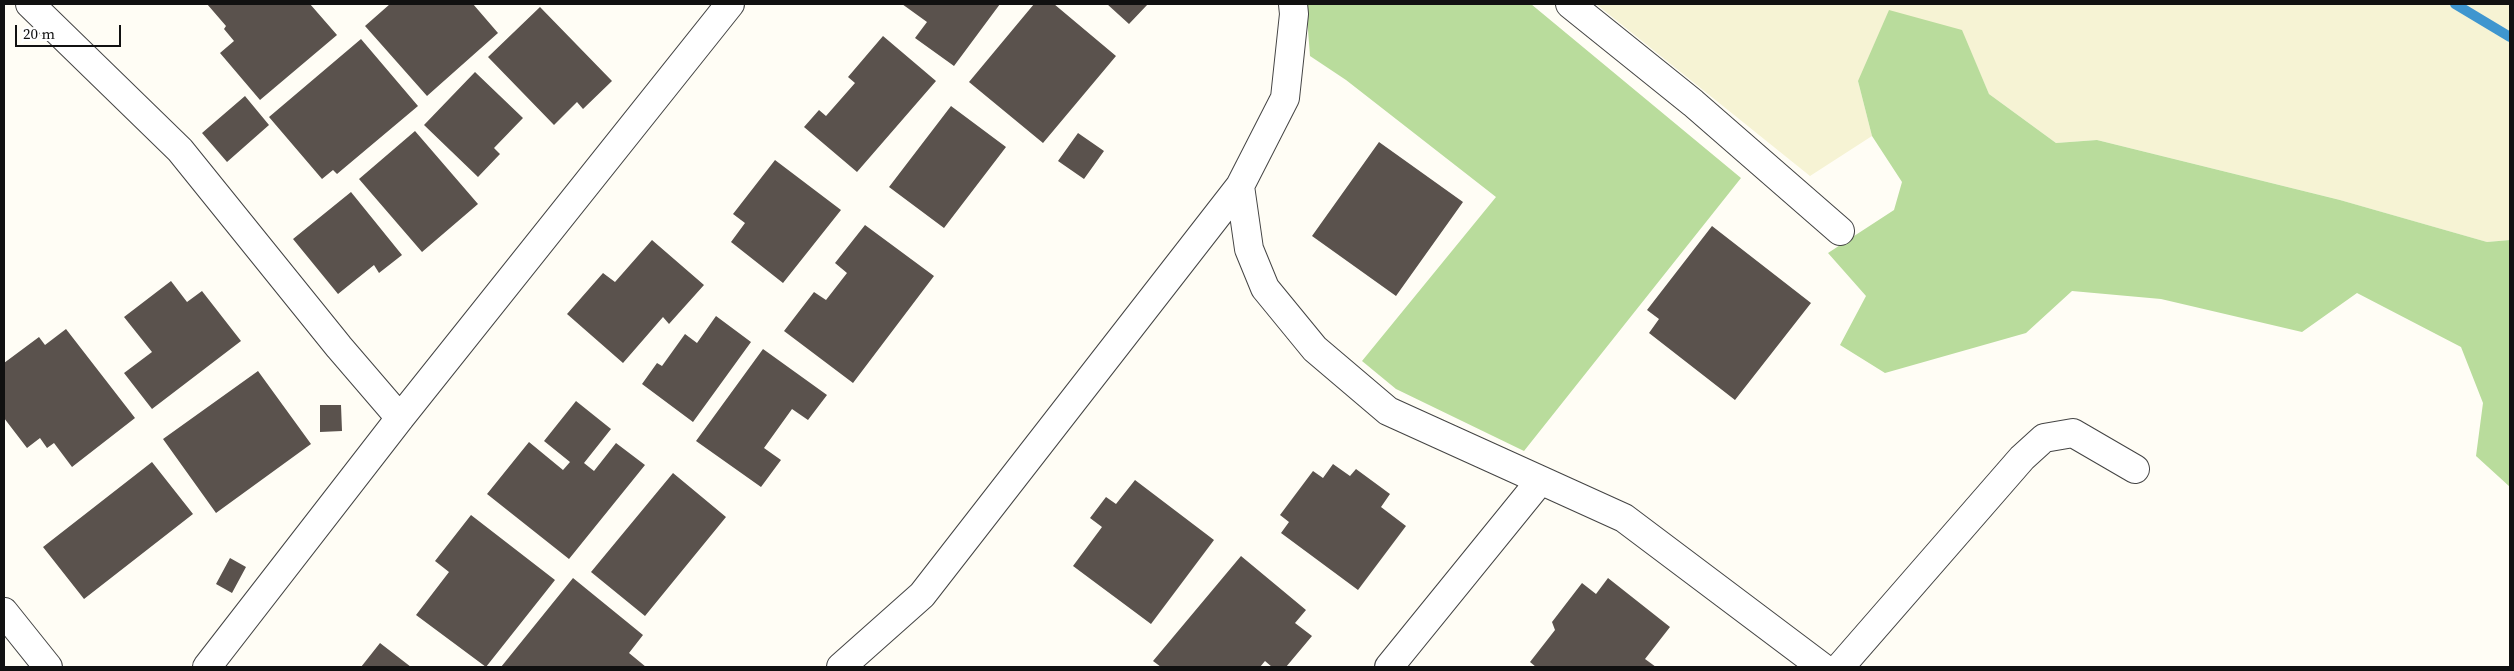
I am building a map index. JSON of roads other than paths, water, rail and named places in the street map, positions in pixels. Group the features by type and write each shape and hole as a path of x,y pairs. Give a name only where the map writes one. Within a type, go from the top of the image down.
{"street":[{"path":"30,4 180,150 338,347 400,418"},
{"path":"841,667 922,595 1240,186 1284,98 1294,14 1293,4"},
{"path":"1570,4 1693,103 1840,231"},
{"path":"207,667 722,7"},
{"path":"1240,186 1249,249 1265,288 1315,349 1388,411 1624,518 1822,667"},
{"path":"1840,667 2022,458 2044,438 2073,432 2136,469"},
{"path":"1389,667 1540,481"},
{"path":"4,612 48,667"}],"waterway":[{"path":"2455,4 2510,37"}]}
